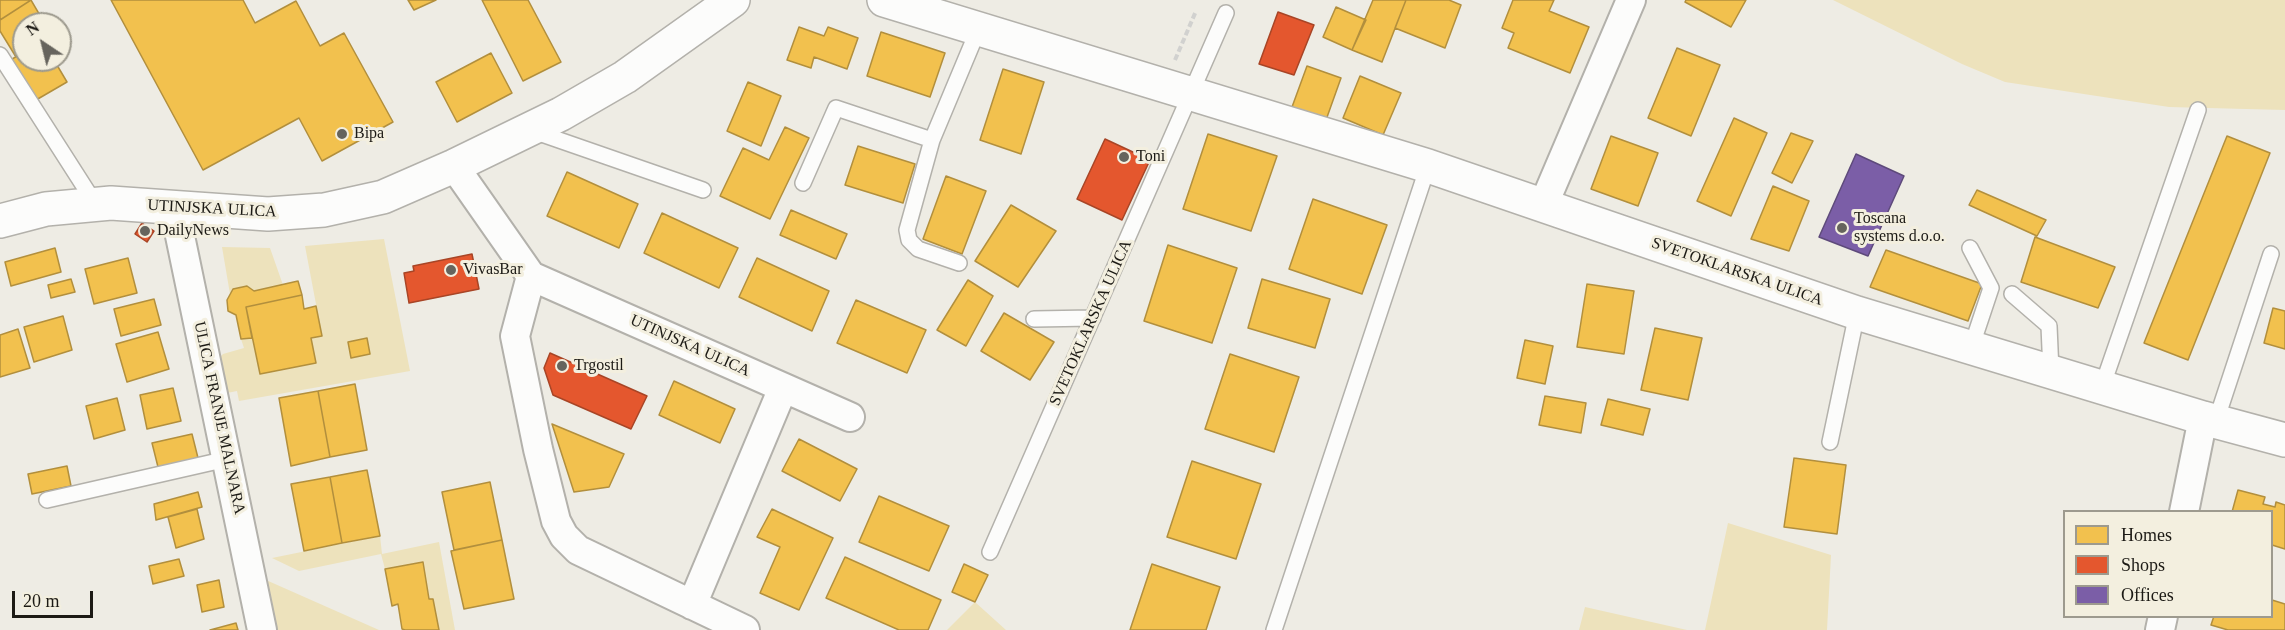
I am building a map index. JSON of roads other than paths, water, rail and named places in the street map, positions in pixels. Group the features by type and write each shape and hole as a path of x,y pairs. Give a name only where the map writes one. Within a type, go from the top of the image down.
{"street":[{"name":"UTINJSKA ULICA","path":"0,220 46,210 111,203 268,214 324,210 382,197 454,166 530,129 625,77 733,0"},
{"name":"SVETOKLARSKA ULICA","path":"884,0 931,8 978,30 1428,166 1857,313 2209,420 2285,440"},
{"path":"1543,206 1632,0"},
{"path":"454,166 531,276 515,336 556,521 568,543 578,550 745,630"},
{"name":"ULICA FRANJE MALNARA","path":"174,207 262,630"},
{"name":"UTINJSKA ULICA","path":"531,276 850,417"},
{"path":"692,605 783,388"},
{"path":"2185,510 2209,420"}],"lane":[{"path":"1191,95 1226,13"},
{"path":"958,263 918,249 909,240 907,230 932,140 978,30"},
{"path":"0,55 96,205"},
{"name":"SVETOKLARSKA ULICA","path":"990,552 1191,95"},
{"path":"803,183 836,108 932,140"},
{"path":"2102,387 2198,110"},
{"path":"530,129 703,190"},
{"path":"1274,630 1428,166"},
{"path":"1970,248 1991,288 1971,348"},
{"path":"2209,420 2271,254"},
{"path":"2012,294 2049,327 2051,372"},
{"path":"1830,442 1857,313"},
{"path":"1034,318 1093,318"},
{"path":"47,500 227,459"}],"place":[{"name":"Bipa","path":"342,134"},
{"name":"Toni","path":"1124,157"},
{"name":"Toscana systems d.o.o.","path":"1842,228"},
{"name":"DailyNews","path":"145,231"},
{"name":"VivasBar","path":"451,270"},
{"name":"Trgostil","path":"562,366"}]}
